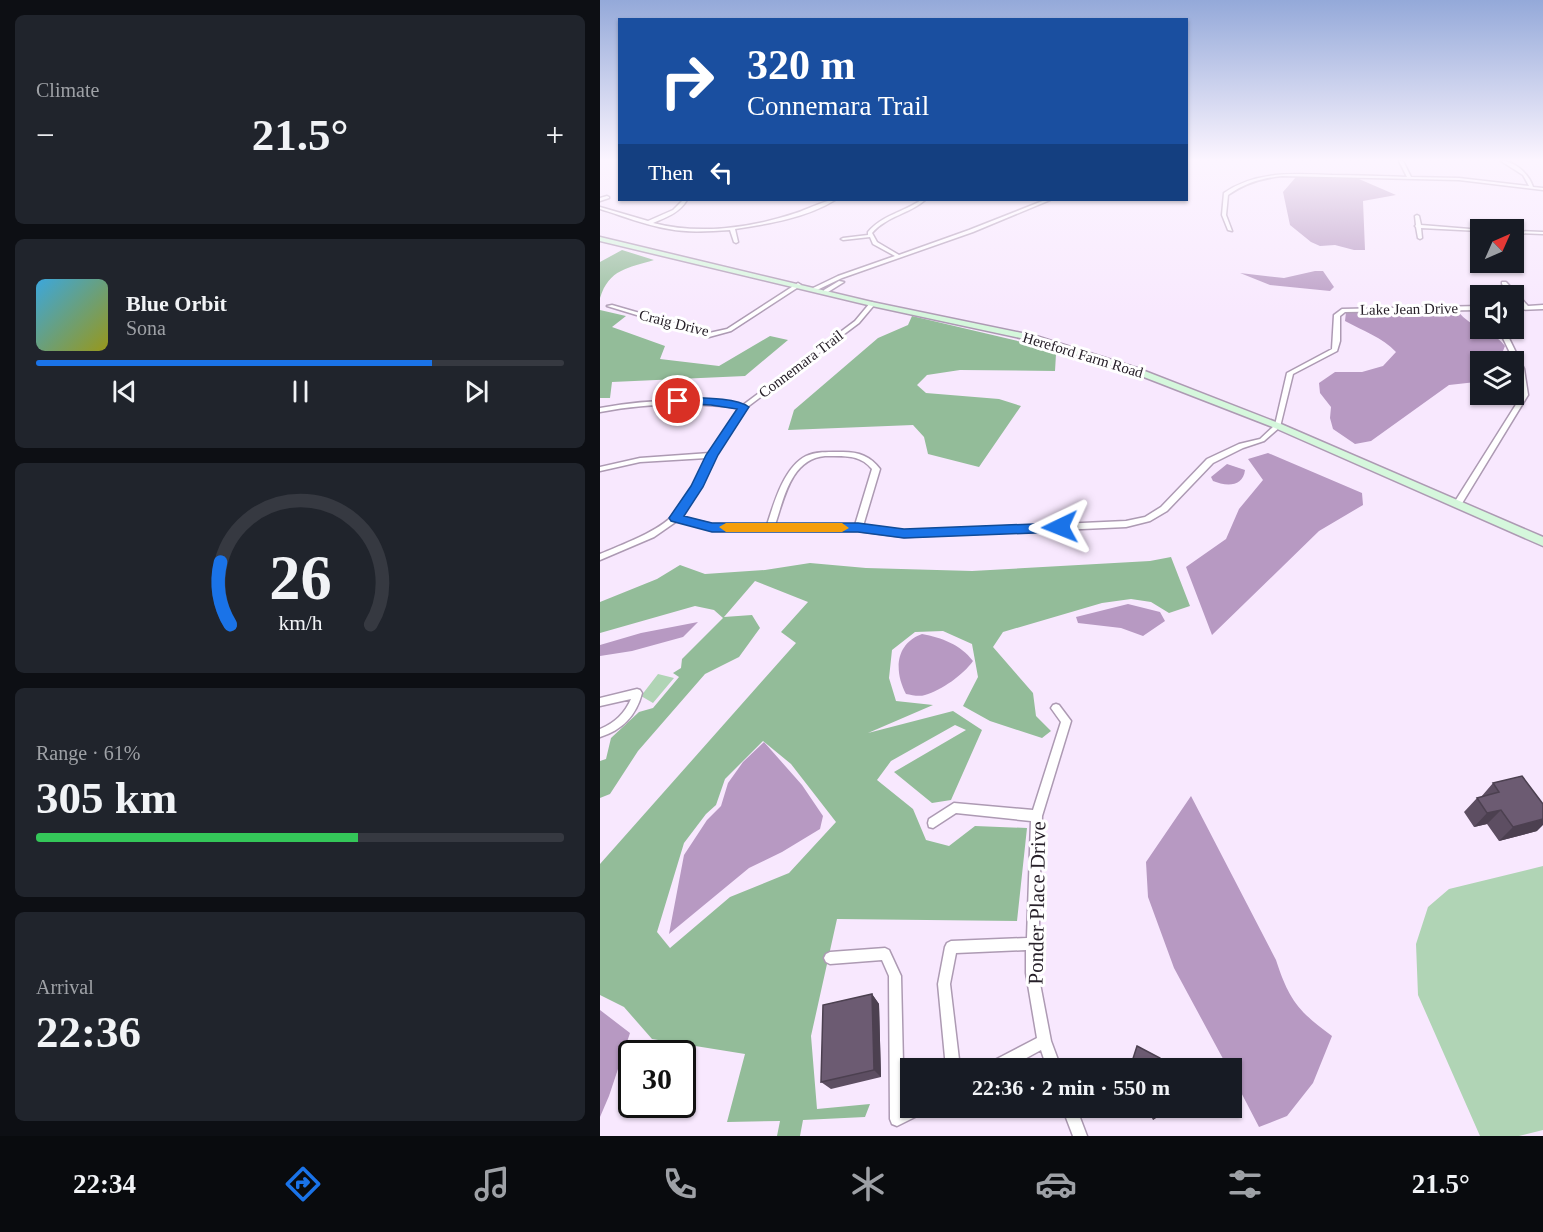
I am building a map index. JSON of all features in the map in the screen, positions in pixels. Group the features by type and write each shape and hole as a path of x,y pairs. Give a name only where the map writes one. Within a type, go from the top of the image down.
{"street":[{"path":"621,214 686,230 732,228 794,214"},
{"path":"650,222 670,214"},
{"path":"870,236 876,225 899,214"},
{"path":"815,289 1012,214"},
{"path":"1224,214 1230,230"},
{"path":"1418,216 1417,226 1420,238"},
{"path":"1417,226 1470,229"},
{"path":"732,228 736,242"},
{"path":"1524,232 1543,233"},
{"path":"843,239 870,236"},
{"path":"870,236 875,243 900,257"},
{"name":"Hereford Farm Road","path":"600,239 826,291 872,304 1036,339 1134,370 1278,426 1543,542"},
{"path":"826,291 842,279"},
{"path":"1504,283 1527,308 1543,307"},
{"name":"Craig Drive","path":"610,306 709,335 729,330 798,285"},
{"name":"Connemara Trail","path":"600,557 651,535 676,518 697,487 712,455 744,407 856,322 872,304"},
{"name":"Lake Jean Drive","path":"1278,426 1290,373 1335,350 1339,339 1335,325 1337,315 1344,310 1470,308"},
{"path":"1458,503 1525,395 1521,369 1506,339"},
{"path":"600,410 662,400 711,401 744,407"},
{"path":"676,518 712,527 858,528 904,534 1126,524 1147,519 1164,509 1210,461 1242,446 1262,440 1278,426"},
{"path":"770,527 794,468 807,458 829,454 855,454 870,460 876,469 858,528"},
{"path":"600,469 640,460 712,455"},
{"path":"600,702 636,693 635,706 626,716 600,734"},
{"name":"Ponder Place Drive","path":"1050,1058 1044,1041 1032,973 1037,816 1066,721 1056,708"},
{"path":"933,823 954,808 1037,816"},
{"path":"952,1058 944,984 951,947 1033,944"},
{"path":"830,958 885,954 895,976 897,1119 900,1117"},
{"path":"1013,1058 1044,1041"},
{"path":"1073,1118 1080,1136"}],"green space":[{"path":"622,250 654,260 614,275 600,298 600,262"},
{"path":"600,310 626,316 612,327 665,346 660,359 719,366 770,336 788,340 745,376 612,382 610,398 600,398"},
{"path":"912,316 1026,343 1056,354 1055,371 960,370 927,375 917,385 926,393 999,399 1021,406 979,467 928,454 924,437 913,425 788,430 794,410 878,338 908,325"},
{"path":"1171,557 1190,606 1169,613 1151,602 1131,599 1102,603 1003,632 993,647 1033,693 1036,716 1051,731 1042,738 990,721 963,706 978,677 972,644 943,631 915,632 892,650 889,678 896,701 933,705 868,733 953,711 982,730 951,800 932,803 894,772 966,730 955,725 891,761 877,780 913,809 926,840 949,846 975,826 1027,828 1017,921 837,919 811,1036 817,1109 870,1104 865,1117 803,1120 800,1136 777,1136 780,1121 727,1122 745,1054 696,1046 696,1040 652,1039 624,1007 600,995 600,864 796,643 781,632 808,602 755,581 724,617 752,615 760,628 739,657 705,674 638,751 610,794 600,798 600,761 606,759 611,738 639,712 653,708 679,677 673,673 681,668 682,659 723,618 714,610 695,606 600,633 600,602 657,579 680,565 705,574 765,570 810,563 866,568 972,571 1150,561","holes":["763,741 791,764 836,822 789,873 730,897 670,948 657,932 684,843 706,814 716,805 725,779"]},
{"path":"658,674 674,678 653,703 641,696"},
{"path":"1543,866 1543,1130 1519,1136 1480,1136 1418,995 1416,944 1428,907 1449,889"}],"shaded area":[{"path":"1288,214 1364,214 1365,250 1354,250 1335,245 1320,246 1311,242 1290,225"},
{"path":"1323,271 1334,287 1330,291 1270,285 1240,273 1284,278"},
{"path":"1458,311 1470,323 1470,339 1498,339 1505,346 1503,351 1470,351 1470,383 1449,385 1371,441 1355,444 1333,429 1330,418 1331,407 1320,393 1319,383 1335,372 1362,372 1383,366 1396,352 1378,338 1345,321 1346,312"},
{"path":"1268,453 1362,493 1363,505 1319,531 1212,635 1186,567 1226,539 1239,509 1263,480 1248,459"},
{"path":"1227,464 1245,470 1241,480 1233,484 1213,481 1211,477"},
{"path":"1128,604 1160,612 1165,621 1143,636 1121,628 1078,623 1076,617"},
{"path":"698,622 683,637 632,651 600,656 600,645 641,633"},
{"path":"922,634 950,643 962,650 973,661 958,677 945,686 932,693 916,696 906,694 900,676 899,659 906,644"},
{"path":"764,742 802,785 823,816 820,829 782,852 749,868 669,934 684,855 707,820 721,806 728,783 743,762"},
{"path":"1191,796 1276,960 1290,995 1303,1012 1332,1036 1313,1083 1287,1116 1259,1127 1242,1094 1242,1058 1223,1058 1174,968 1148,897 1146,862"},
{"path":"600,1010 630,1033 628,1040 618,1040 618,1069 600,1117"}],"building":[{"path":"1522,776 1543,804 1543,819 1513,827 1501,810 1487,813 1477,798 1499,792 1493,783"},
{"path":"872,994 874,1070 821,1082 823,1005"},
{"path":"1137,1046 1160,1058 1133,1058"}],"slow traffic":[{"path":"726,527 842,528"}],"route":[{"path":"678,401 711,401 744,407 712,455 697,487 676,518 712,527 858,528 904,534 1060,527"}]}
